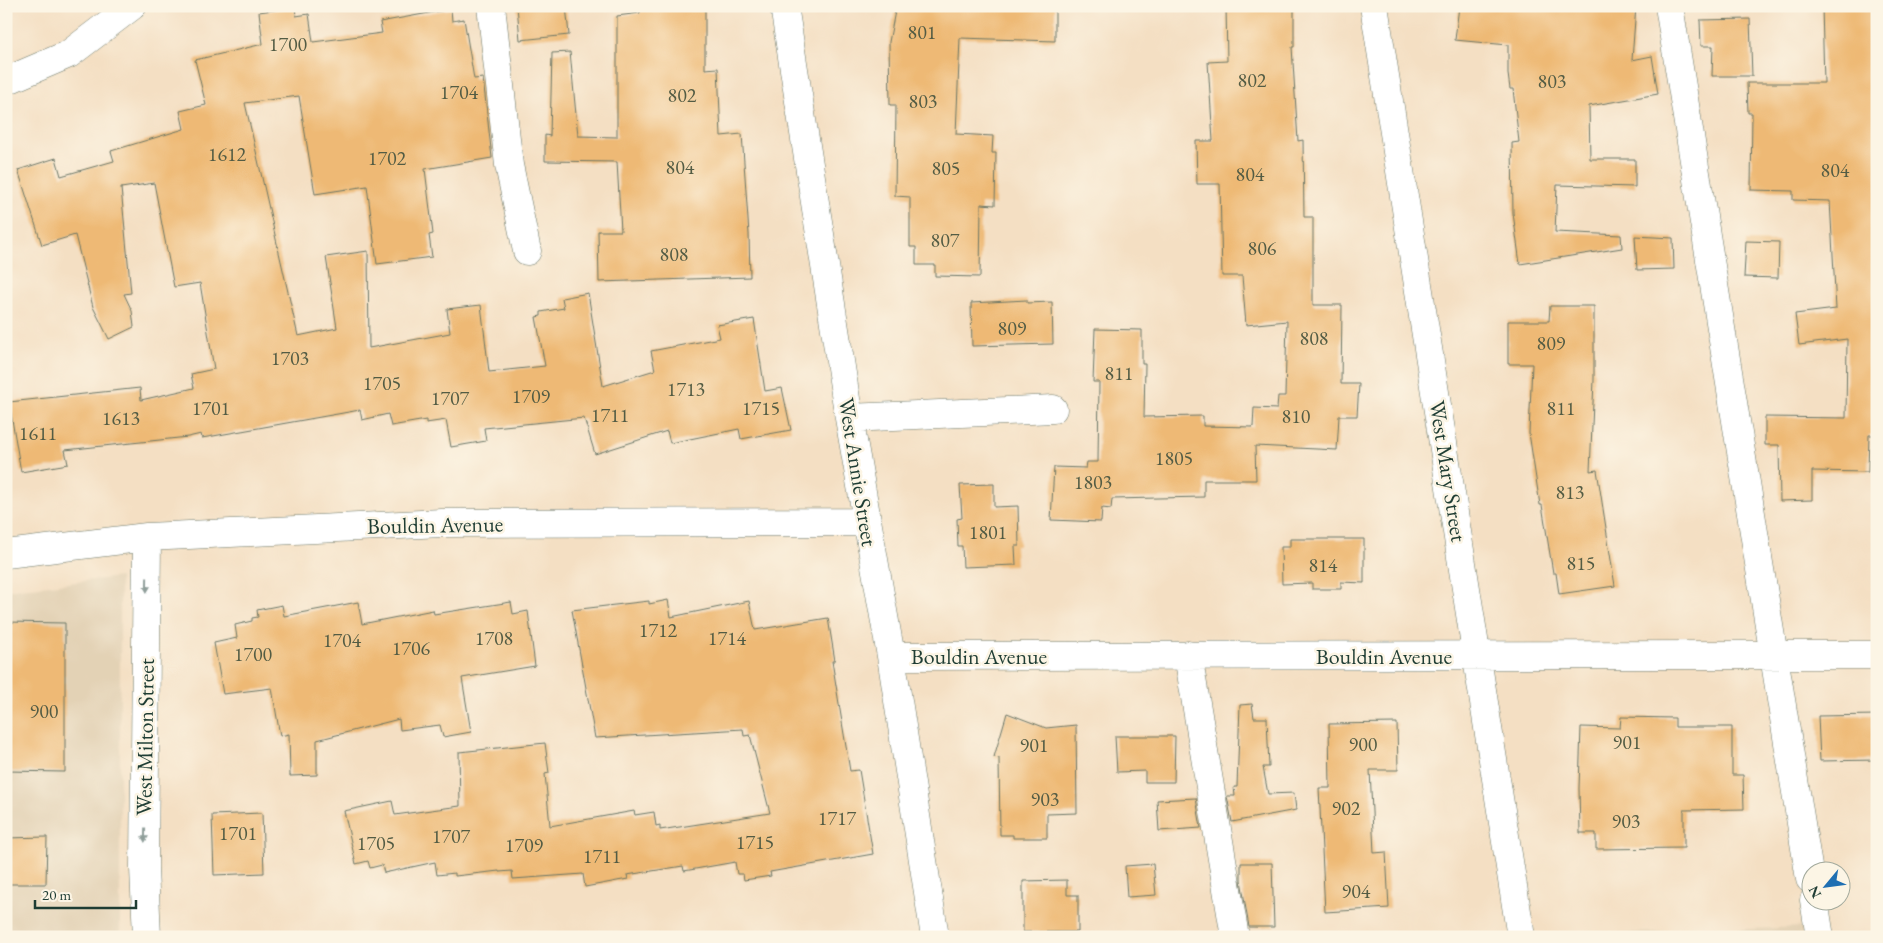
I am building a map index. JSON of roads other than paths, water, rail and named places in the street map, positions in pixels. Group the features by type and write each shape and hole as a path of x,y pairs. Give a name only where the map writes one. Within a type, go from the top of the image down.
{"street":[{"path":"6,81 69,54 132,6"},
{"path":"491,6 509,165 527,251"},
{"name":"West Annie Street","path":"784,6 849,418 891,656 935,937"},
{"name":"West Mary Street","path":"1374,6 1521,937"},
{"path":"1669,6 1807,860"},
{"path":"849,418 1052,409"},
{"name":"Bouldin Avenue","path":"6,554 147,537 442,522 866,522"},
{"name":"West Milton Street","path":"147,537 144,868 147,937"},
{"name":"Bouldin Avenue","path":"891,656 1877,654"},
{"path":"1188,655 1235,937"},
{"path":"1816,910 1820,937"}]}
